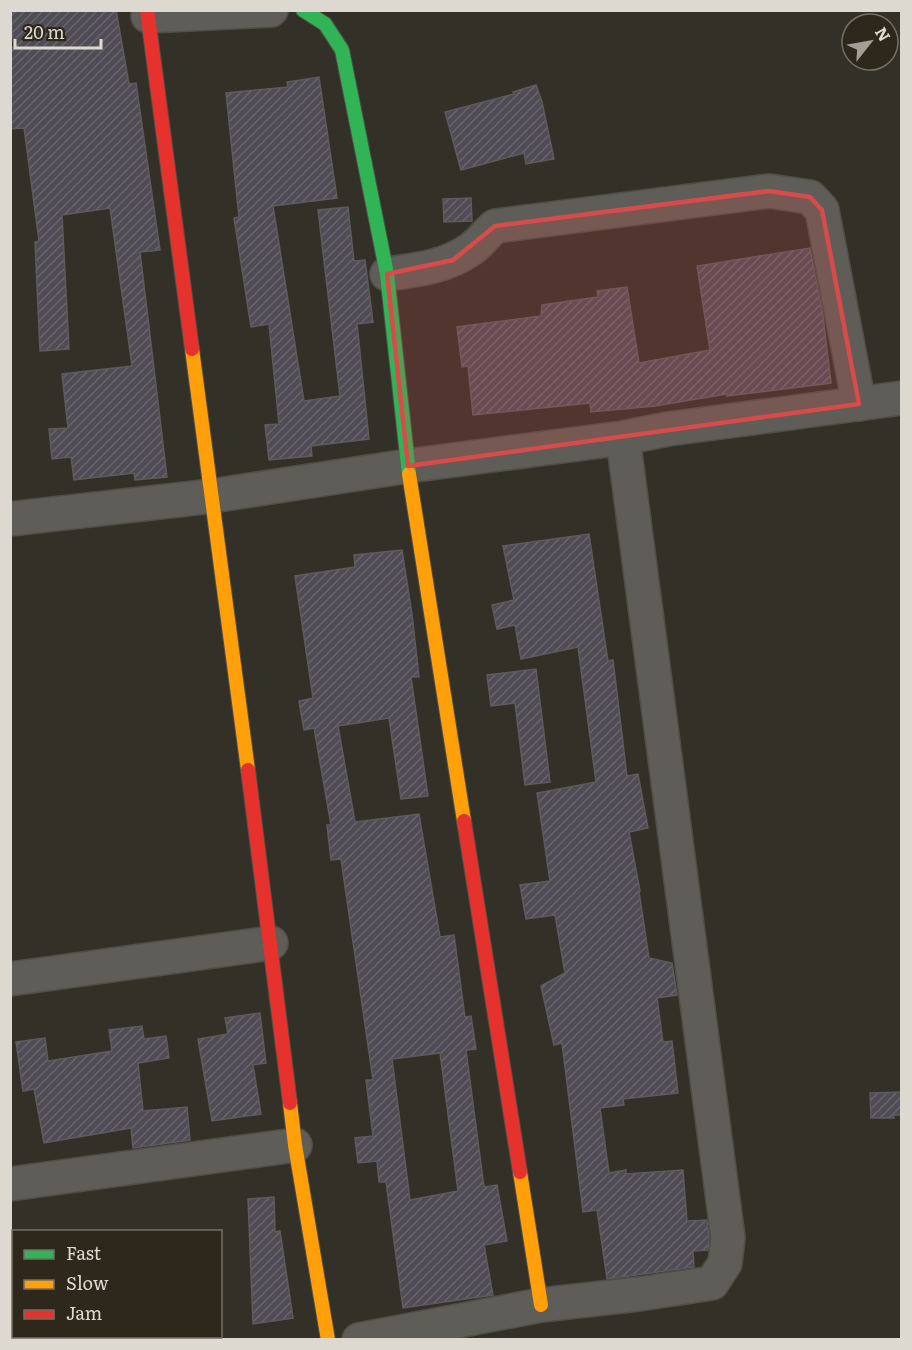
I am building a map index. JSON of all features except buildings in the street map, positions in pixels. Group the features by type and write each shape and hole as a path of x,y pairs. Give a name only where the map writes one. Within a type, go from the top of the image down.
{"street":[{"path":"271,10 147,13 296,1145 328,1340"},
{"path":"303,10 325,24 342,50 387,274 408,466 541,1305"},
{"path":"387,274 428,268 453,260 473,248 495,226 769,191 810,197 822,210 859,404"},
{"path":"10,519 212,496 408,466 623,438 668,429 902,398"},
{"path":"359,1340 541,1305 639,1294 712,1282 725,1263 728,1238 623,438"},
{"path":"10,979 271,943"},
{"path":"10,1184 296,1145"}],"highlighted area":[{"path":"769,191 810,197 822,210 859,404 408,466 387,274 453,260 495,226"}],"traffic: fast":[{"path":"303,10 325,24 342,50 387,274 409,474"}],"traffic: slow":[{"path":"192,349 248,770"},
{"path":"409,474 464,821"},
{"path":"290,1103 328,1340"},
{"path":"520,1172 541,1305"}],"traffic: jam":[{"path":"147,10 192,349"},
{"path":"248,770 290,1103"},
{"path":"464,821 520,1172"}]}
